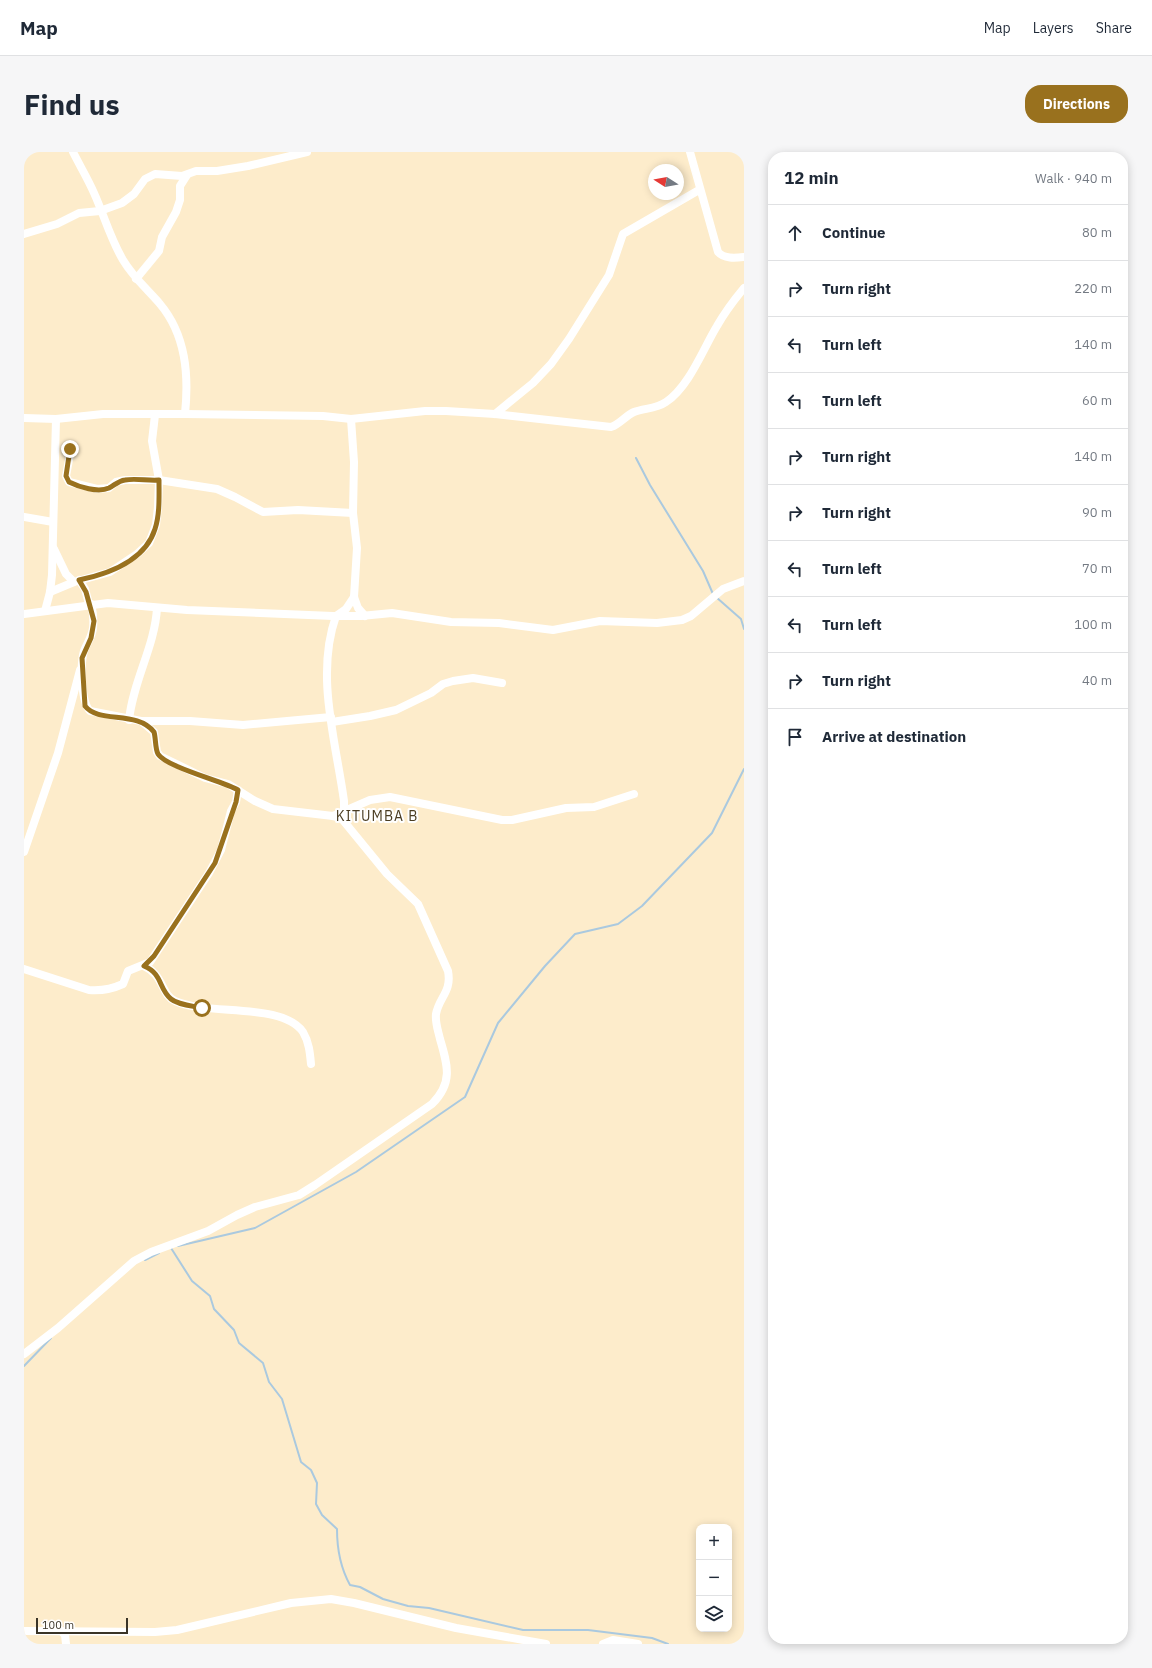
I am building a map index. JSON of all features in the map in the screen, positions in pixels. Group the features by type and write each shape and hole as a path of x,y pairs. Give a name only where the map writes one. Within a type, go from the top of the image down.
{"street":[{"path":"73,152 88,180 119,254 136,279 167,314 185,355 188,376 185,414"},
{"path":"24,234 57,224 79,213 100,211 129,198 149,175 159,173 176,177 187,175 196,171 217,171 248,166 307,152"},
{"path":"690,152 699,190 709,218 718,252 721,255 730,258 744,257"},
{"path":"136,279 159,251 162,237 176,212 180,200 180,186 187,175"},
{"path":"495,414 532,383 551,364 570,339 609,275 623,234 699,190"},
{"path":"24,418 56,419 103,414 185,414 323,416 351,419 425,411 495,414 610,427 616,425 635,412 666,403 676,394 692,371 717,325 744,288"},
{"path":"50,592 76,581 100,576 115,570 149,543 157,521 159,480 152,441 155,415"},
{"path":"45,611 50,592 56,419"},
{"path":"351,419 354,462 353,513 357,548 354,597 358,608 365,616"},
{"path":"70,449 66,476 69,482 91,489 106,489 116,482 125,480 159,480 217,489 236,497 262,512 298,510 353,513"},
{"path":"24,517 53,522"},
{"path":"24,852 58,753 82,663 84,650 91,638 93,628 93,616 85,589 66,574 60,565 52,544"},
{"path":"24,614 108,602 157,608 336,616 365,616 392,613 451,622 499,623 553,630 600,621 657,623 682,620 691,616 723,589 744,581"},
{"path":"24,1354 58,1328 134,1261 151,1252 208,1231 255,1207 299,1195 432,1104 445,1089 447,1075 436,1022 436,1013 449,986 448,971 418,904 387,874 346,822 344,812 344,801 328,689 329,644 336,616 346,609 354,597"},
{"path":"129,720 133,698 155,625 157,608"},
{"path":"82,663 84,700 87,708 95,713 141,721 190,721 243,725 370,716 396,710 431,693 443,684 453,681 473,678 502,683"},
{"path":"141,721 154,732 157,752 160,756 181,767 205,778 228,784 273,810 333,816 346,822"},
{"path":"24,969 89,990 115,988 123,984 128,971 144,966 154,956 215,863 236,802 238,790"},
{"path":"333,816 370,800 390,797 502,820 512,820 566,808 594,807 634,794"},
{"path":"144,966 156,974 165,991 171,999 176,1002 202,1008 273,1015 289,1020 303,1033 309,1046 312,1064"},
{"path":"24,1631 155,1632 176,1630 291,1603 331,1599 354,1603 449,1626 546,1644"},
{"path":"61,1631 65,1635 66,1644"},
{"path":"603,1644 613,1640 638,1644"}],"waterway":[{"path":"636,458 650,485 703,571 713,594"},
{"path":"716,597 741,619 744,629"},
{"path":"178,1246 255,1228 356,1172 465,1097 498,1023 545,966 575,934 618,924 642,906 712,833 744,769"},
{"path":"171,1248 192,1281 210,1296 214,1309 234,1330 239,1343 263,1363 269,1382 282,1399 301,1462 311,1470 317,1483 316,1504 322,1515 337,1529 340,1558 350,1585 360,1587 383,1599 408,1606 429,1608 523,1630 588,1630 652,1638 668,1644"},
{"path":"145,1260 159,1253"},
{"path":"24,1366 51,1338"}],"district":[{"name":"KITUMBA B","path":"377,816"}],"route":[{"path":"70,449 66,476 67,480 73,484 91,489 106,489 116,482 125,480 159,480 158,516 149,543 115,570 100,576 79,580 88,596 89,604 91,604 94,621 91,638 84,650 82,658 85,706 90,711 95,713 141,721 147,724 154,732 157,752 160,756 205,778 228,784 238,790 236,802 231,811 221,850 215,863 150,962 144,966 156,974 171,999 176,1002 202,1008"}]}
